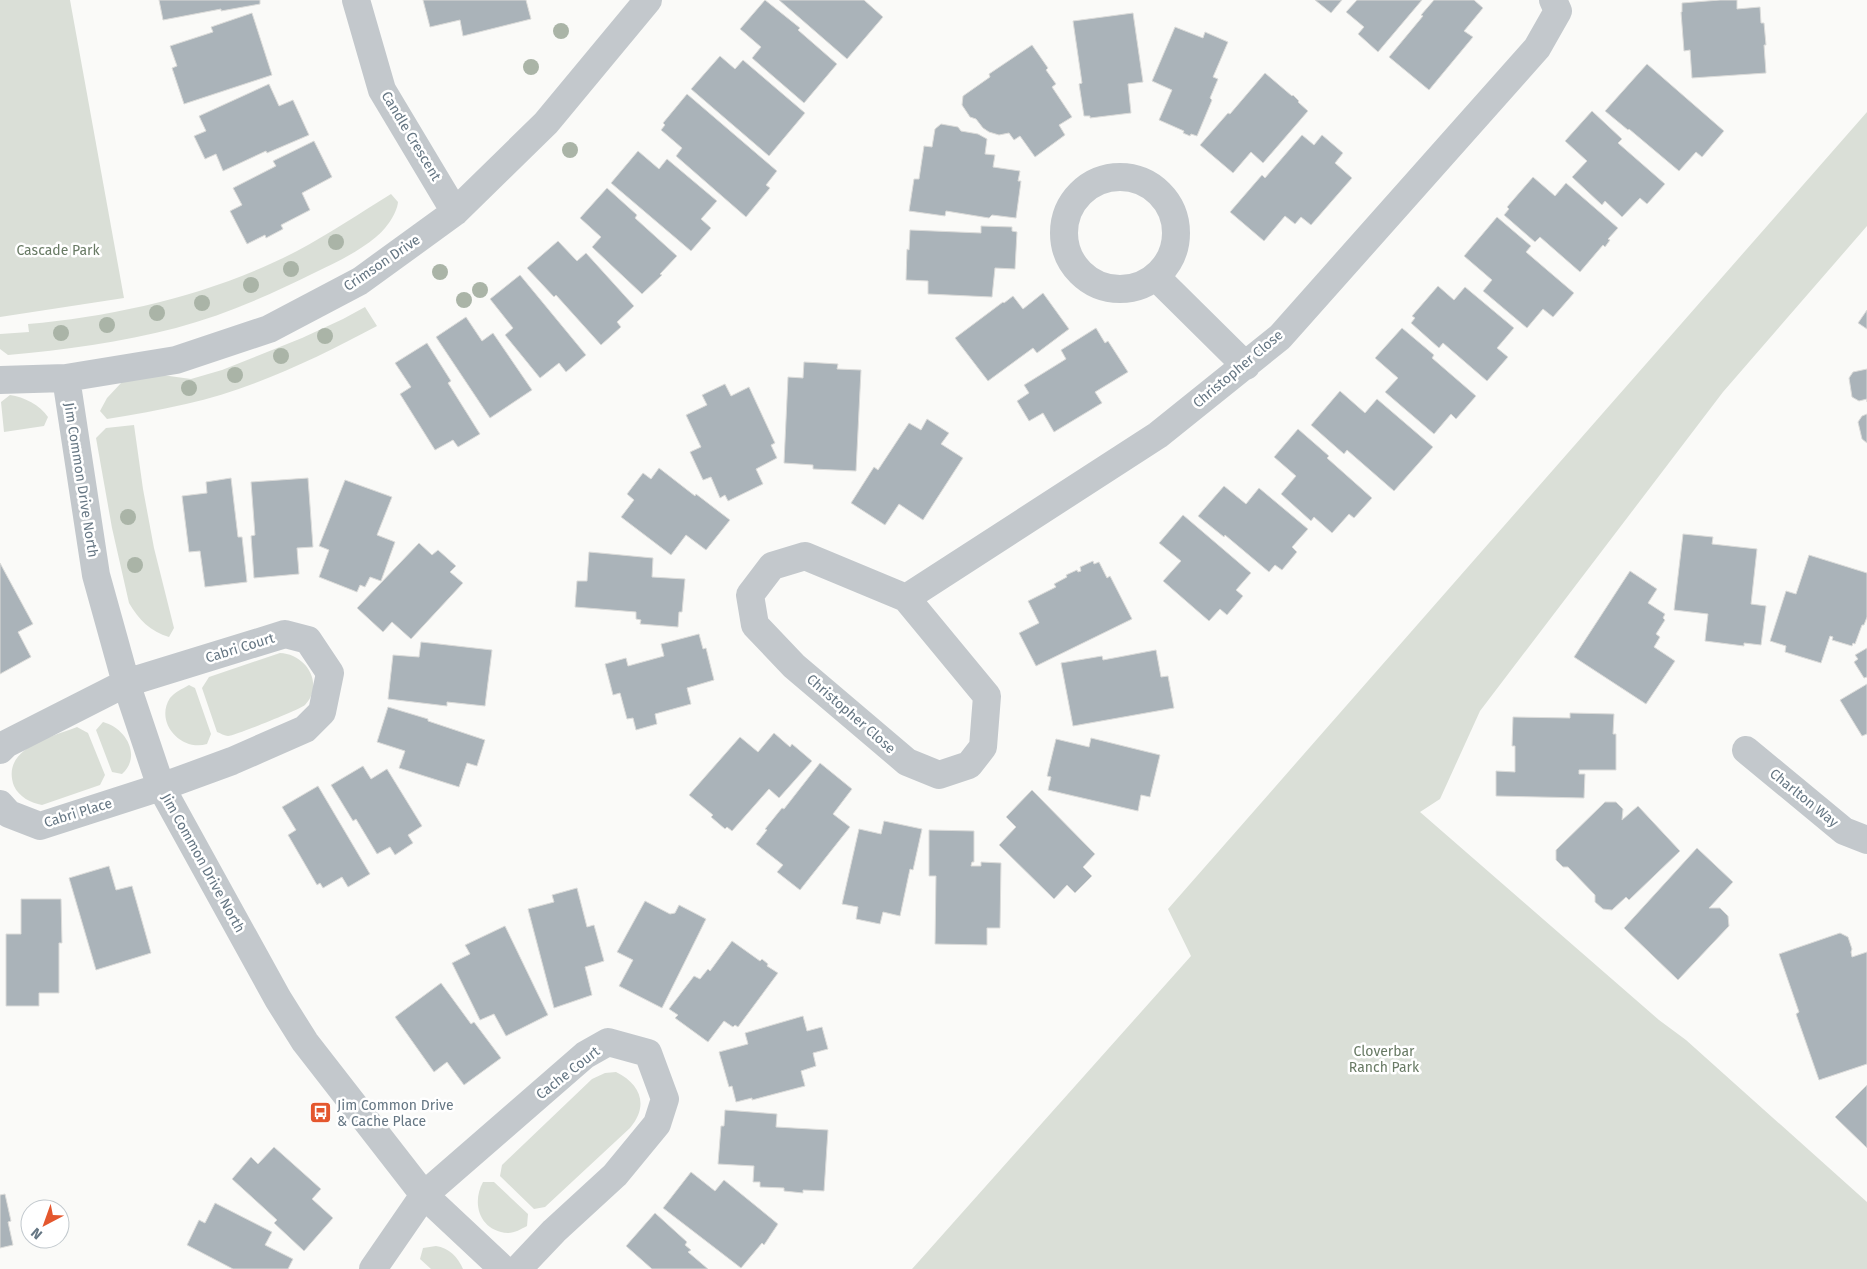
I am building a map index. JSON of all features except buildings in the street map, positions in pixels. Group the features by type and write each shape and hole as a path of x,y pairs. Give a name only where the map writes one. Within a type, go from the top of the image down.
{"street":[{"name":"Candle Crescent","path":"356,0 382,90 456,212"},
{"name":"Crimson Drive","path":"0,380 66,378 176,360 269,329 360,282 456,212 546,122 648,0"},
{"name":"Christopher Close","path":"906,598 1158,434 1246,366 1280,337 1538,48 1558,11 1554,0"},
{"path":"1117,175 1152,184 1174,212 1176,248 1157,278 1124,291 1089,282 1066,254 1064,218 1084,188 1117,175"},
{"path":"1157,278 1246,366"},
{"name":"Jim Common Drive North","path":"66,378 96,575 126,684 161,787 278,999 305,1042 424,1195 502,1269"},
{"name":"Christopher Close","path":"806,556 906,598 987,696 983,747 969,765 939,775 907,762 794,666 755,625 750,595 772,566 806,556"},
{"name":"Cabri Court","path":"126,684 285,634 308,640 330,673 322,712 305,729 232,761 161,787"},
{"path":"0,750 6,744 126,684"},
{"name":"Charlton Way","path":"1746,750 1844,831 1867,840"},
{"name":"Cabri Place","path":"0,804 9,814 40,826 161,787"},
{"name":"Cache Court","path":"424,1195 585,1055 608,1042 648,1053 665,1098 657,1124 615,1175 554,1231 518,1269"},
{"path":"373,1269 424,1195"}],"green space":[{"name":"Cascade Park","path":"0,0 70,0 124,298 0,317"},
{"name":"Cloverbar Ranch Park","path":"1867,112 1867,226 1723,392 1480,711 1440,799 1420,812 1659,1020 1686,1040 1867,1202 1867,1269 912,1269 1191,956 1168,909"},
{"path":"391,194 398,202 397,207 390,221 376,237 330,265 246,304 176,328 113,341 8,355 0,349 0,334 29,332 28,324 97,315 132,308 166,300 234,279 297,251 333,231"},
{"path":"365,307 377,326 308,361 260,381 211,398 146,412 107,419 100,411 107,398 122,382 162,375 191,379 222,370 302,338"},
{"path":"10,395 26,400 41,409 48,417 44,426 4,432 1,402"},
{"path":"134,425 154,548 174,628 169,637 156,632 146,624 129,603 112,528 96,438 106,428"},
{"path":"280,653 298,659 305,664 310,672 313,688 311,697 305,705 233,735 227,736 217,732 202,688 209,677"},
{"path":"189,685 195,688 211,734 207,744 188,744 180,740 168,726 166,707 170,698 176,692"},
{"path":"103,722 118,730 129,744 131,759 128,767 122,774 112,772 96,730"},
{"path":"77,727 88,733 105,775 100,785 42,805 22,796 14,786 12,773 14,762 21,753 42,740"},
{"path":"616,1072 631,1083 640,1096 641,1104 636,1120 630,1128 545,1207 534,1209 500,1176 502,1165 592,1079 605,1073"},
{"path":"483,1182 494,1182 528,1214 527,1226 516,1232 508,1233 498,1231 485,1222 478,1207 479,1190"},
{"path":"436,1246 452,1254 463,1269 431,1269 420,1259 423,1248"}],"place":[{"name":"Jim Common Drive & Cache Place","path":"321,1113"}]}
